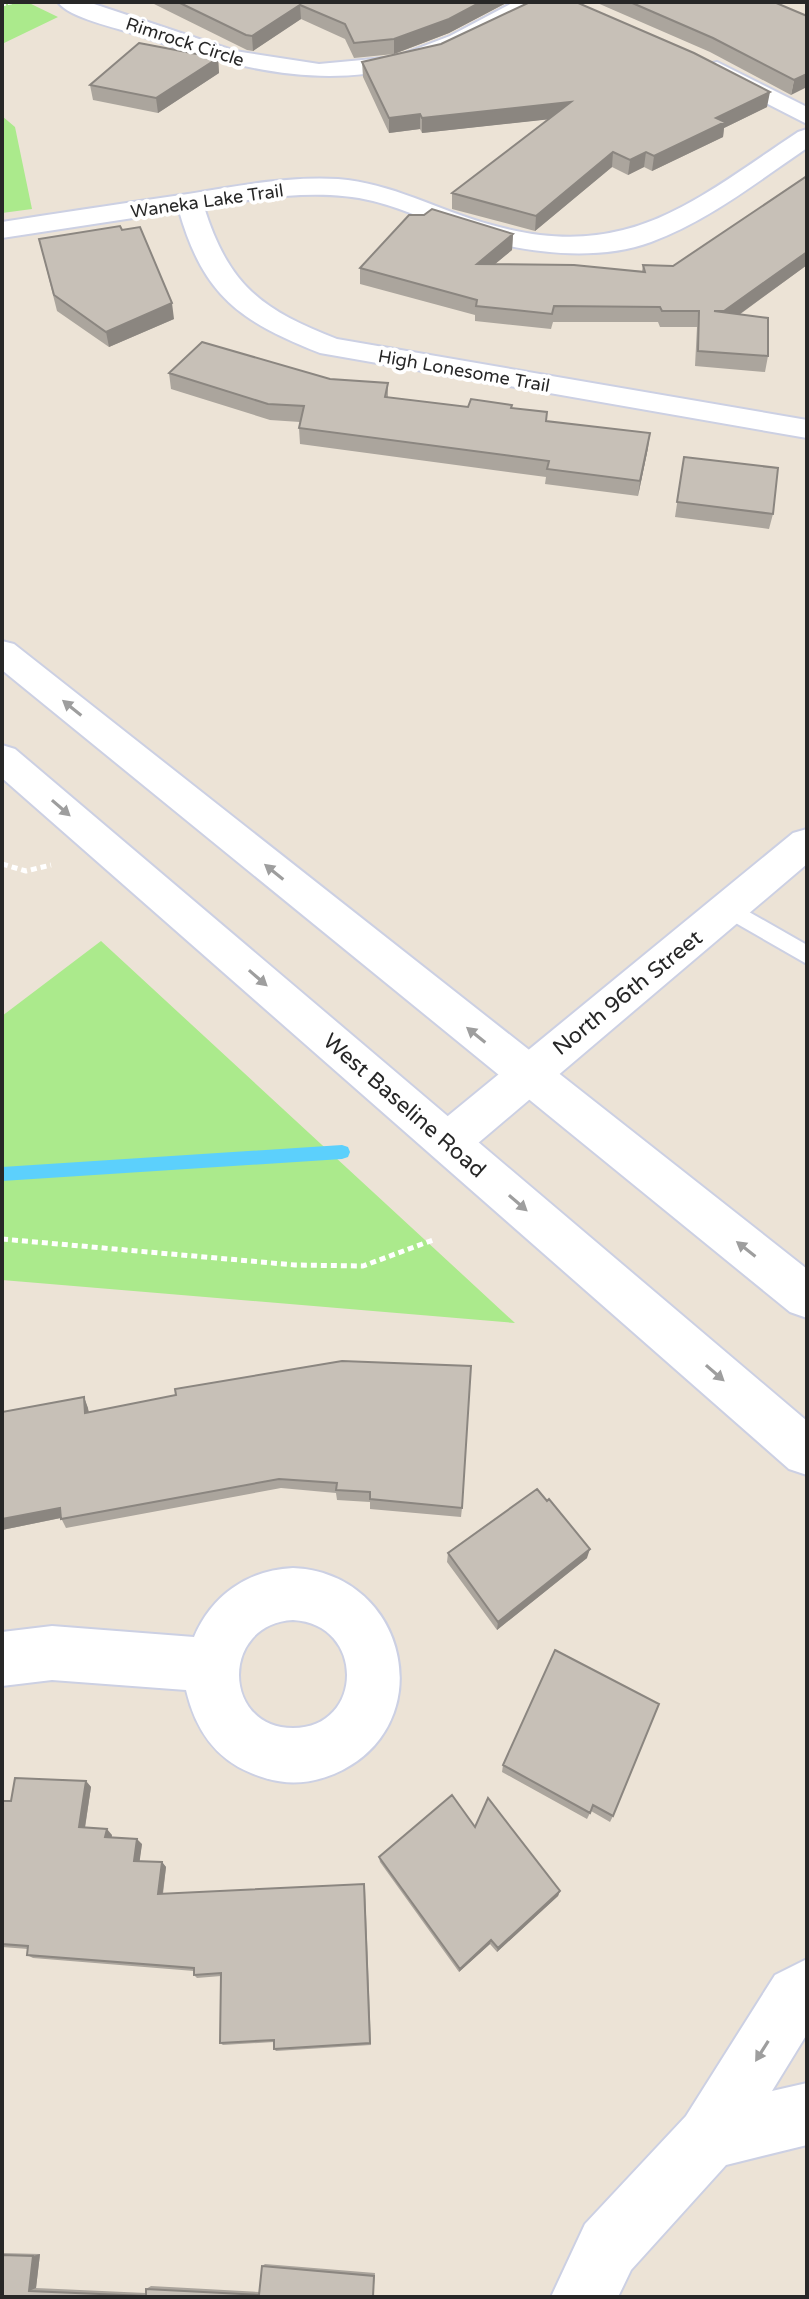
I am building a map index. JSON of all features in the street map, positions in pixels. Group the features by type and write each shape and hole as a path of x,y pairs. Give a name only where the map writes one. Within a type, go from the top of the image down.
{"street":[{"name":"Rimrock Circle","path":"69,2 199,50 250,64 328,71 381,67 423,55 531,2"},
{"path":"701,60 807,117"},
{"name":"Waneka Lake Trail","path":"2,230 190,204 249,192 337,187 380,194 482,231 526,240 583,245 640,237 689,216 807,137"},
{"name":"High Lonesome Trail","path":"190,204 209,256 226,284 261,317 330,347 807,429"},
{"path":"2,652 526,1075 807,1297"},
{"name":"West Baseline Road","path":"2,758 807,1452"},
{"name":"North 96th Street","path":"448,1142 807,843"},
{"path":"2,1659 52,1653 213,1665"},
{"path":"584,2297 608,2247 708,2138 796,1996 807,1989"},
{"path":"708,2138 807,2114"}],"lane":[{"path":"728,908 807,956"}],"path":[{"path":"2,5 15,2"},
{"path":"2,864 26,871 51,865"},
{"path":"2,1239 295,1265 363,1266 433,1240"}],"green space":[{"path":"2,2 27,2 58,17 2,44"},
{"path":"2,116 15,127 32,209 2,213"},
{"path":"101,941 515,1323 2,1280 2,1016"}],"building":[{"path":"178,2 481,2 449,19 394,39 354,43 345,24 300,5 252,36"},
{"path":"530,2 576,2 694,53 770,92 716,118 725,122 654,156 646,152 630,160 613,152 536,216 452,193 571,102 422,118 420,114 389,118 362,62 441,44"},
{"path":"630,2 774,2 807,16 807,74 794,80 713,38"},
{"path":"139,43 218,58 156,98 90,85"},
{"path":"807,176 807,252 724,311 714,311 768,318 768,356 698,351 699,311 662,311 660,307 554,306 552,314 476,306 477,300 360,268 409,215 424,215 432,209 513,234 477,264 574,265 645,272 643,265 673,266"},
{"path":"120,226 122,230 140,227 172,303 106,332 54,295 39,239"},
{"path":"202,342 330,379 388,383 385,397 468,407 471,399 547,412 546,421 650,433 640,481 547,469 549,461 299,428 304,406 268,404 169,373"},
{"path":"684,457 778,468 773,514 677,502"},
{"path":"342,1361 471,1366 462,1508 370,1499 370,1492 336,1490 337,1483 279,1479 61,1519 60,1508 2,1519 2,1412 84,1397 85,1413 176,1395 175,1389"},
{"path":"537,1489 590,1549 498,1622 448,1553"},
{"path":"555,1650 659,1704 613,1816 593,1805 590,1813 503,1765"},
{"path":"15,1778 86,1781 79,1827 107,1829 105,1837 137,1839 134,1861 162,1862 158,1894 364,1884 370,2043 274,2049 274,2040 220,2043 221,1973 194,1975 194,1968 27,1955 28,1946 2,1944 2,1801 11,1801"},
{"path":"452,1795 475,1827 488,1798 560,1891 498,1948 491,1940 460,1969 379,1857"},
{"path":"2,2255 33,2256 29,2291 146,2296 146,2289 259,2295 262,2266 374,2276 373,2297 2,2297"}],"waterway":[{"path":"2,1174 342,1152"}]}
